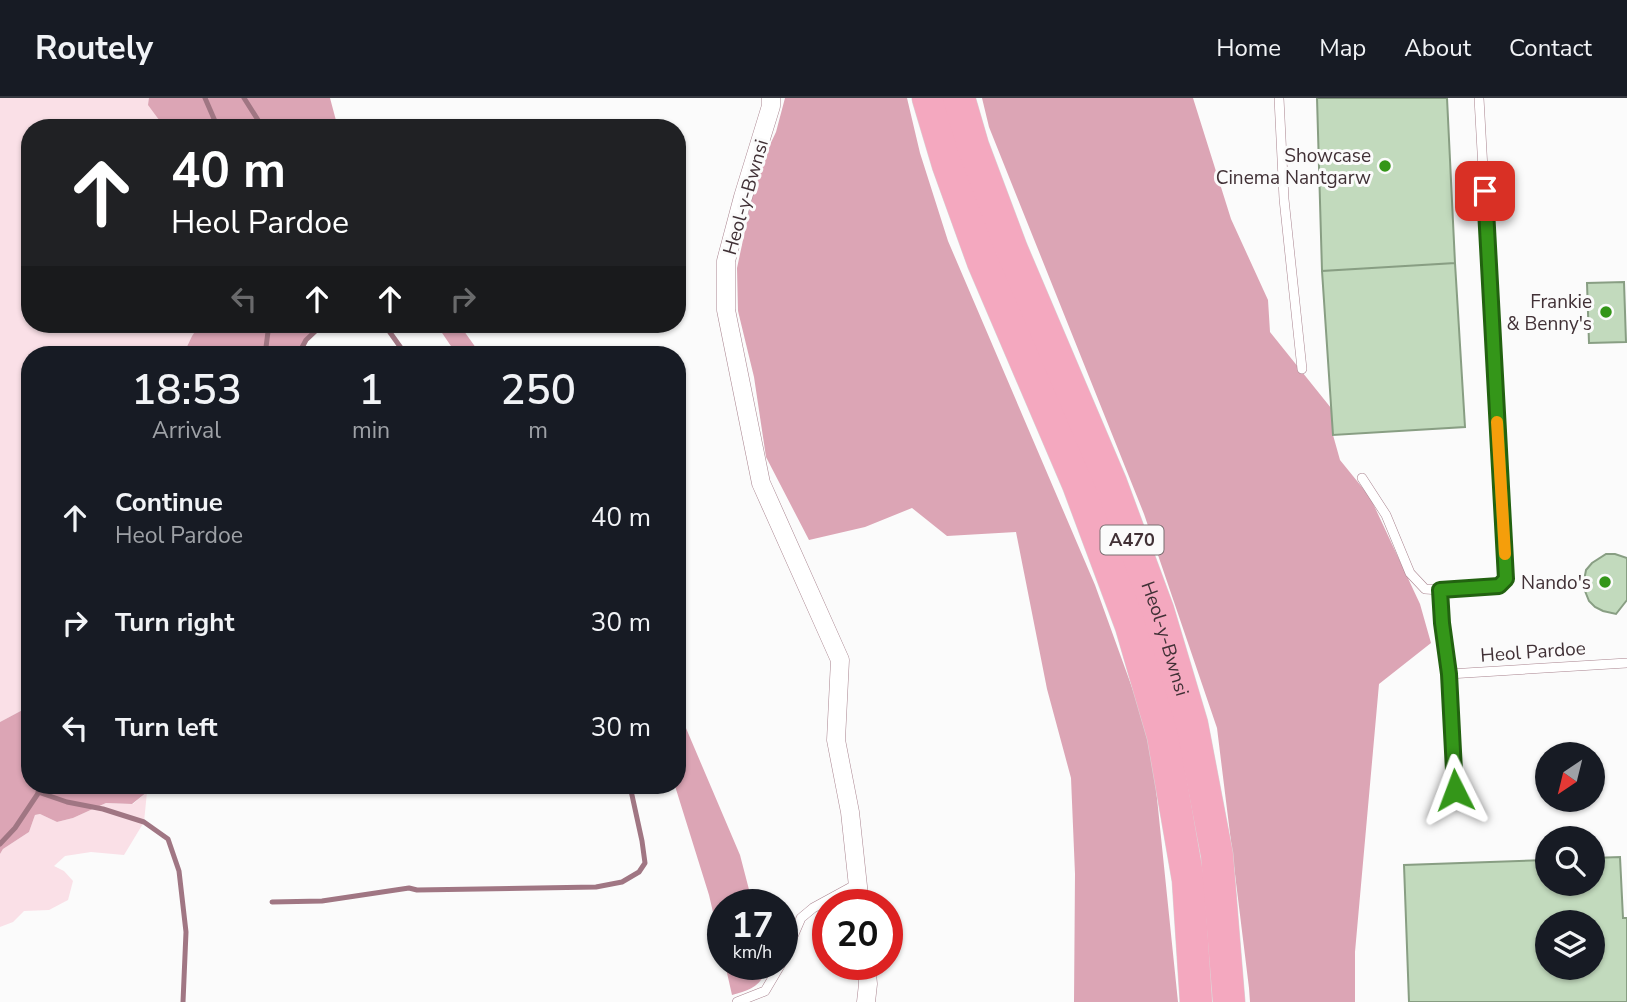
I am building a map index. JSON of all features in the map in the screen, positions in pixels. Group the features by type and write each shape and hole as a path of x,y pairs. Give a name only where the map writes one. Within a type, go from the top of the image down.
{"highway":[{"name":"Heol-y-Bwnsi","path":"928,98 948,165 983,262 1078,484 1131,626 1163,736 1188,880 1196,1002"},
{"name":"Heol-y-Bwnsi","path":"959,98 1012,250 1111,483 1162,622 1192,724 1217,855 1229,1002"}],"street":[{"name":"Heol-y-Bwnsi","path":"771,98 771,106 726,261 726,310 761,483 840,660 836,740 850,812 857,889"},
{"path":"866,1002 868,980"}],"lane":[{"path":"1279,98 1284,200 1302,369"},
{"path":"1362,478 1386,515 1410,573 1425,589 1499,586 1506,579 1479,98"},
{"path":"1440,590 1449,674 1455,790"},
{"name":"Heol Pardoe","path":"1449,674 1627,663"},
{"path":"798,925 801,918 813,908 857,884"},
{"path":"737,1002 765,991 772,980"}],"shaded area":[{"path":"0,98 149,98 149,105 159,119 21,119 21,333 194,333 187,346 21,346 21,711 0,722"},
{"path":"149,98 330,98 336,119 158,119 148,105"},
{"path":"785,98 907,98 920,153 948,241 1095,585 1151,740 1178,1002 1074,1002 1075,874 1071,778 1047,689 1016,532 947,536 912,508 865,527 809,540 766,457 754,377 738,311 737,268 758,170 776,132"},
{"path":"982,98 1193,98 1231,219 1268,300 1270,332 1331,408 1333,435 1340,460 1370,497 1420,604 1431,643 1379,684 1355,952 1355,1002 1250,1002 1217,728 1144,514 989,127"},
{"path":"194,333 313,333 303,346 187,346"},
{"path":"442,333 465,333 475,346 451,346"},
{"path":"21,711 21,794 144,794 132,804 106,803 57,822 40,814 35,815 29,832 3,849 0,854 0,722"},
{"path":"686,728 740,855 749,889 707,889 677,794 686,794"},
{"path":"147,794 144,822 124,855 91,852 65,856 54,866 64,871 73,881 68,900 49,910 24,911 13,922 0,927 0,854 3,849 29,832 35,815 40,814 57,822 106,803 133,804"},
{"path":"729,980 761,980 750,989 732,995"}],"building":[{"name":"Showcase Cinema Nantgarw","path":"1317,98 1447,98 1455,263 1322,271"},
{"path":"1455,263 1465,427 1333,435 1322,271"},
{"name":"Frankie & Benny's","path":"1624,282 1626,342 1589,343 1587,283"},
{"name":"Nando's","path":"1606,554 1627,558 1627,600 1616,614 1595,607 1589,601 1583,586 1586,570"},
{"path":"1620,857 1623,918 1627,918 1627,1002 1409,1002 1404,865 1535,860 1535,896 1605,896 1605,858"}],"waterway":[{"path":"205,98 214,119"},
{"path":"244,98 257,119"},
{"path":"266,346 268,333"},
{"path":"303,346 313,333"},
{"path":"390,333 400,346"},
{"path":"0,844 15,828 38,794"},
{"path":"44,794 144,822 168,839 179,871 186,932 183,1002"},
{"path":"272,902 322,901 409,888 596,887 622,882 639,872 645,863 632,794"}],"slow traffic":[{"path":"1497,422 1505,554"}],"place":[{"name":"Showcase Cinema Nantgarw","path":"1385,166"},
{"name":"Frankie & Benny's","path":"1606,312"},
{"name":"Nando's","path":"1605,582"}],"route":[{"path":"1455,790 1449,674 1440,590 1499,586 1506,579 1485,191"}]}
